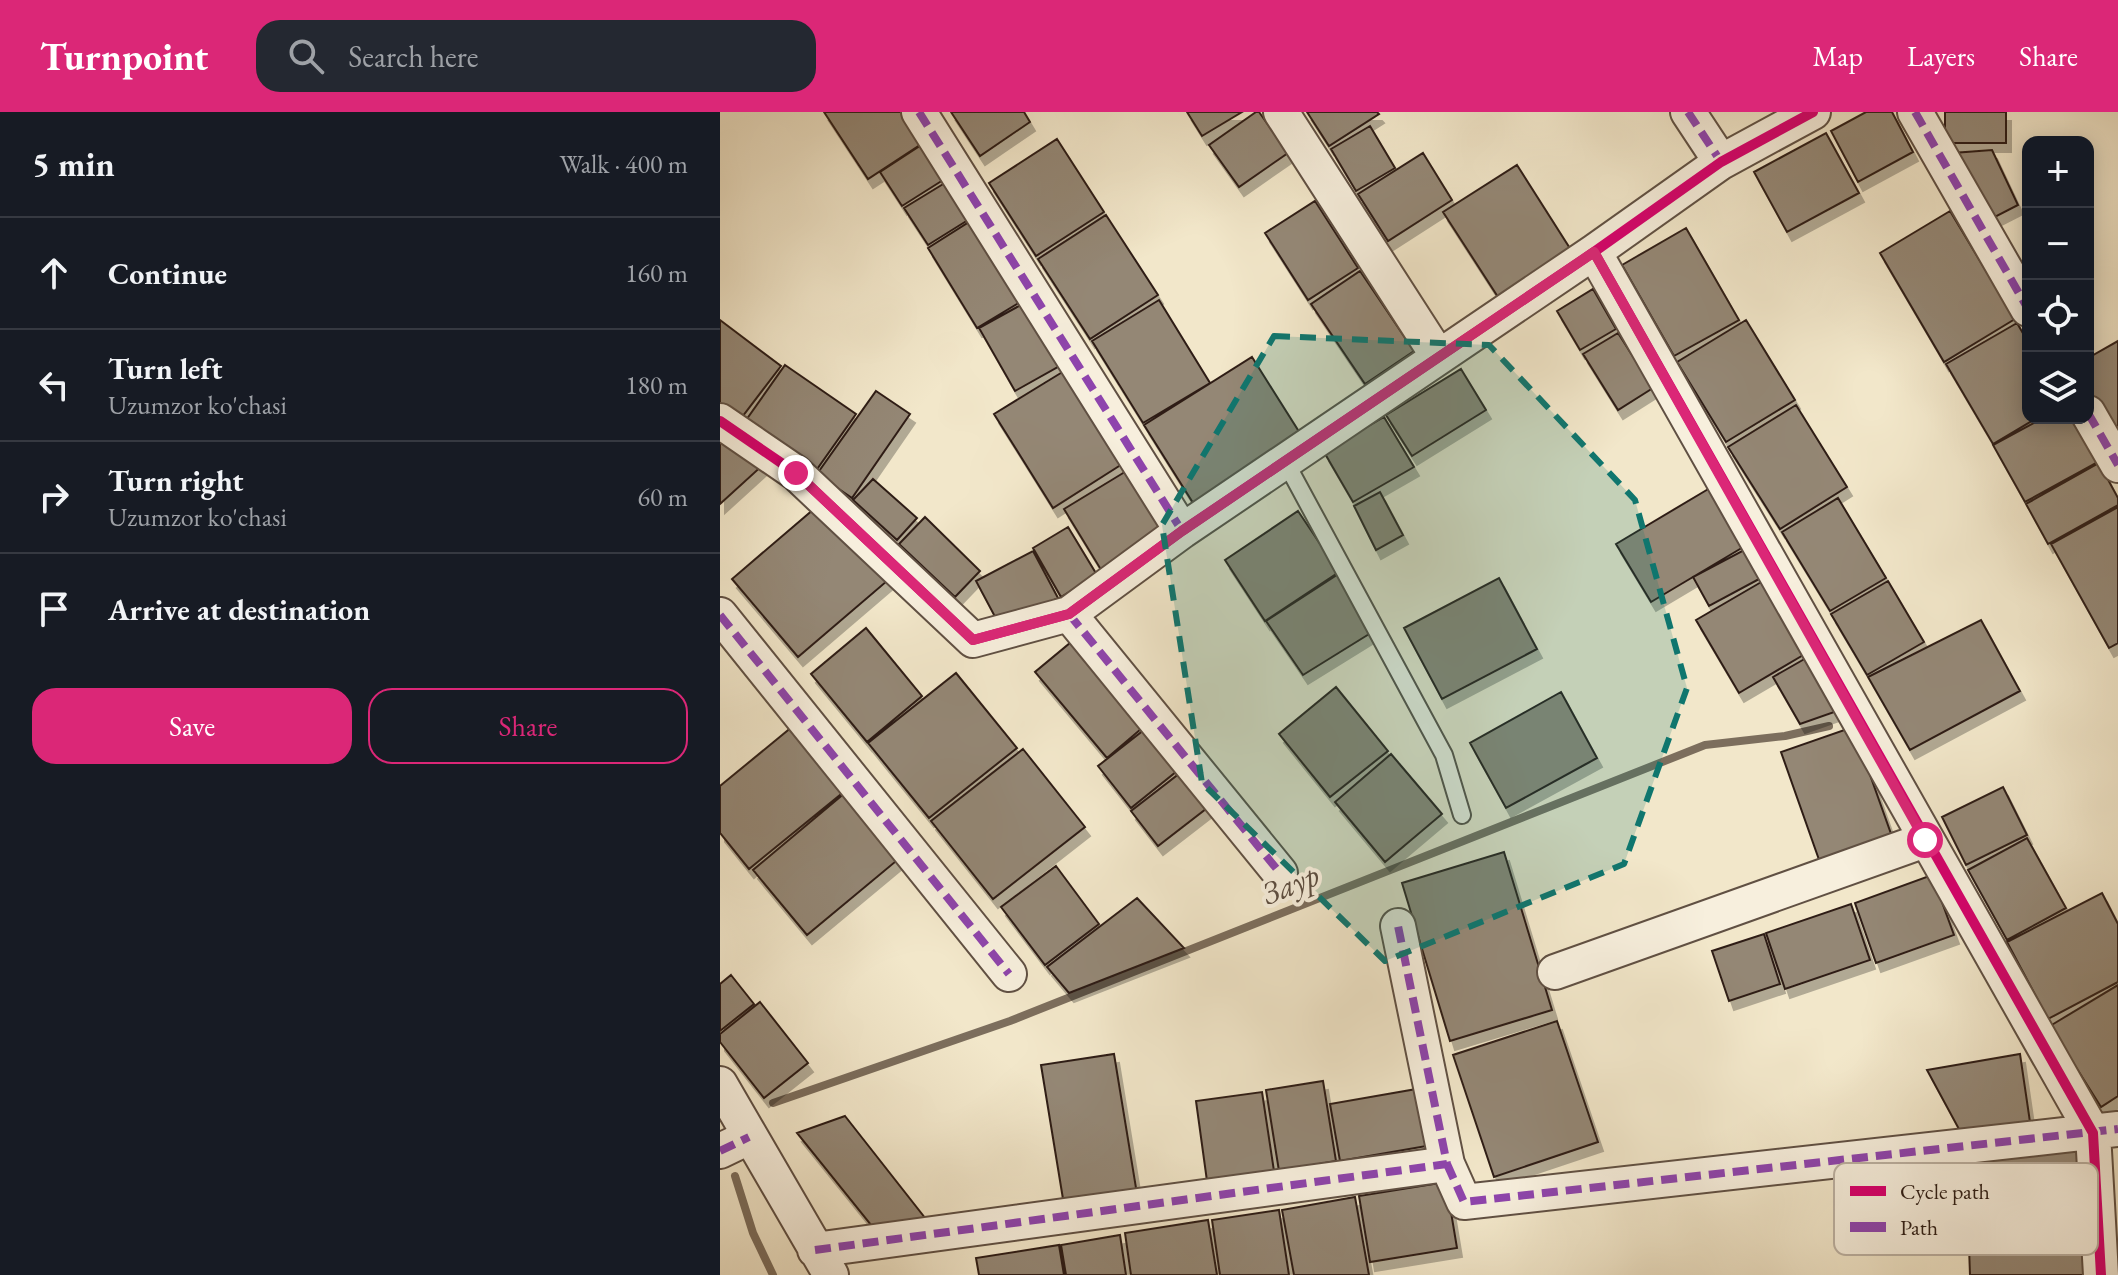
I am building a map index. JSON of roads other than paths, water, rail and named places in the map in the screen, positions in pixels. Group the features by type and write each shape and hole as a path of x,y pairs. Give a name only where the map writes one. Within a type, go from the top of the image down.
{"street":[{"path":"919,112 1182,531"},
{"path":"1281,112 1438,356"},
{"path":"1688,112 1721,162"},
{"path":"720,421 796,473 973,640 1069,614 1182,531 1594,252 1721,162 1813,112"},
{"path":"1915,112 2022,299"},
{"path":"1594,252 1925,840 2106,1131 2101,1275"},
{"path":"2094,423 2118,465"},
{"path":"1069,614 1280,873"},
{"path":"720,615 1009,974"},
{"path":"1555,972 1925,840"},
{"path":"1398,926 1447,1164 1464,1202 2106,1131"},
{"path":"720,1084 734,1144 823,1263 1447,1164"}],"lane":[{"path":"1285,461 1444,755 1462,815"}],"waterway":[{"name":"Заур","path":"773,1103 1010,1021 1705,745 1785,736 1829,726"},
{"path":"735,1176 753,1233 773,1275"}]}
